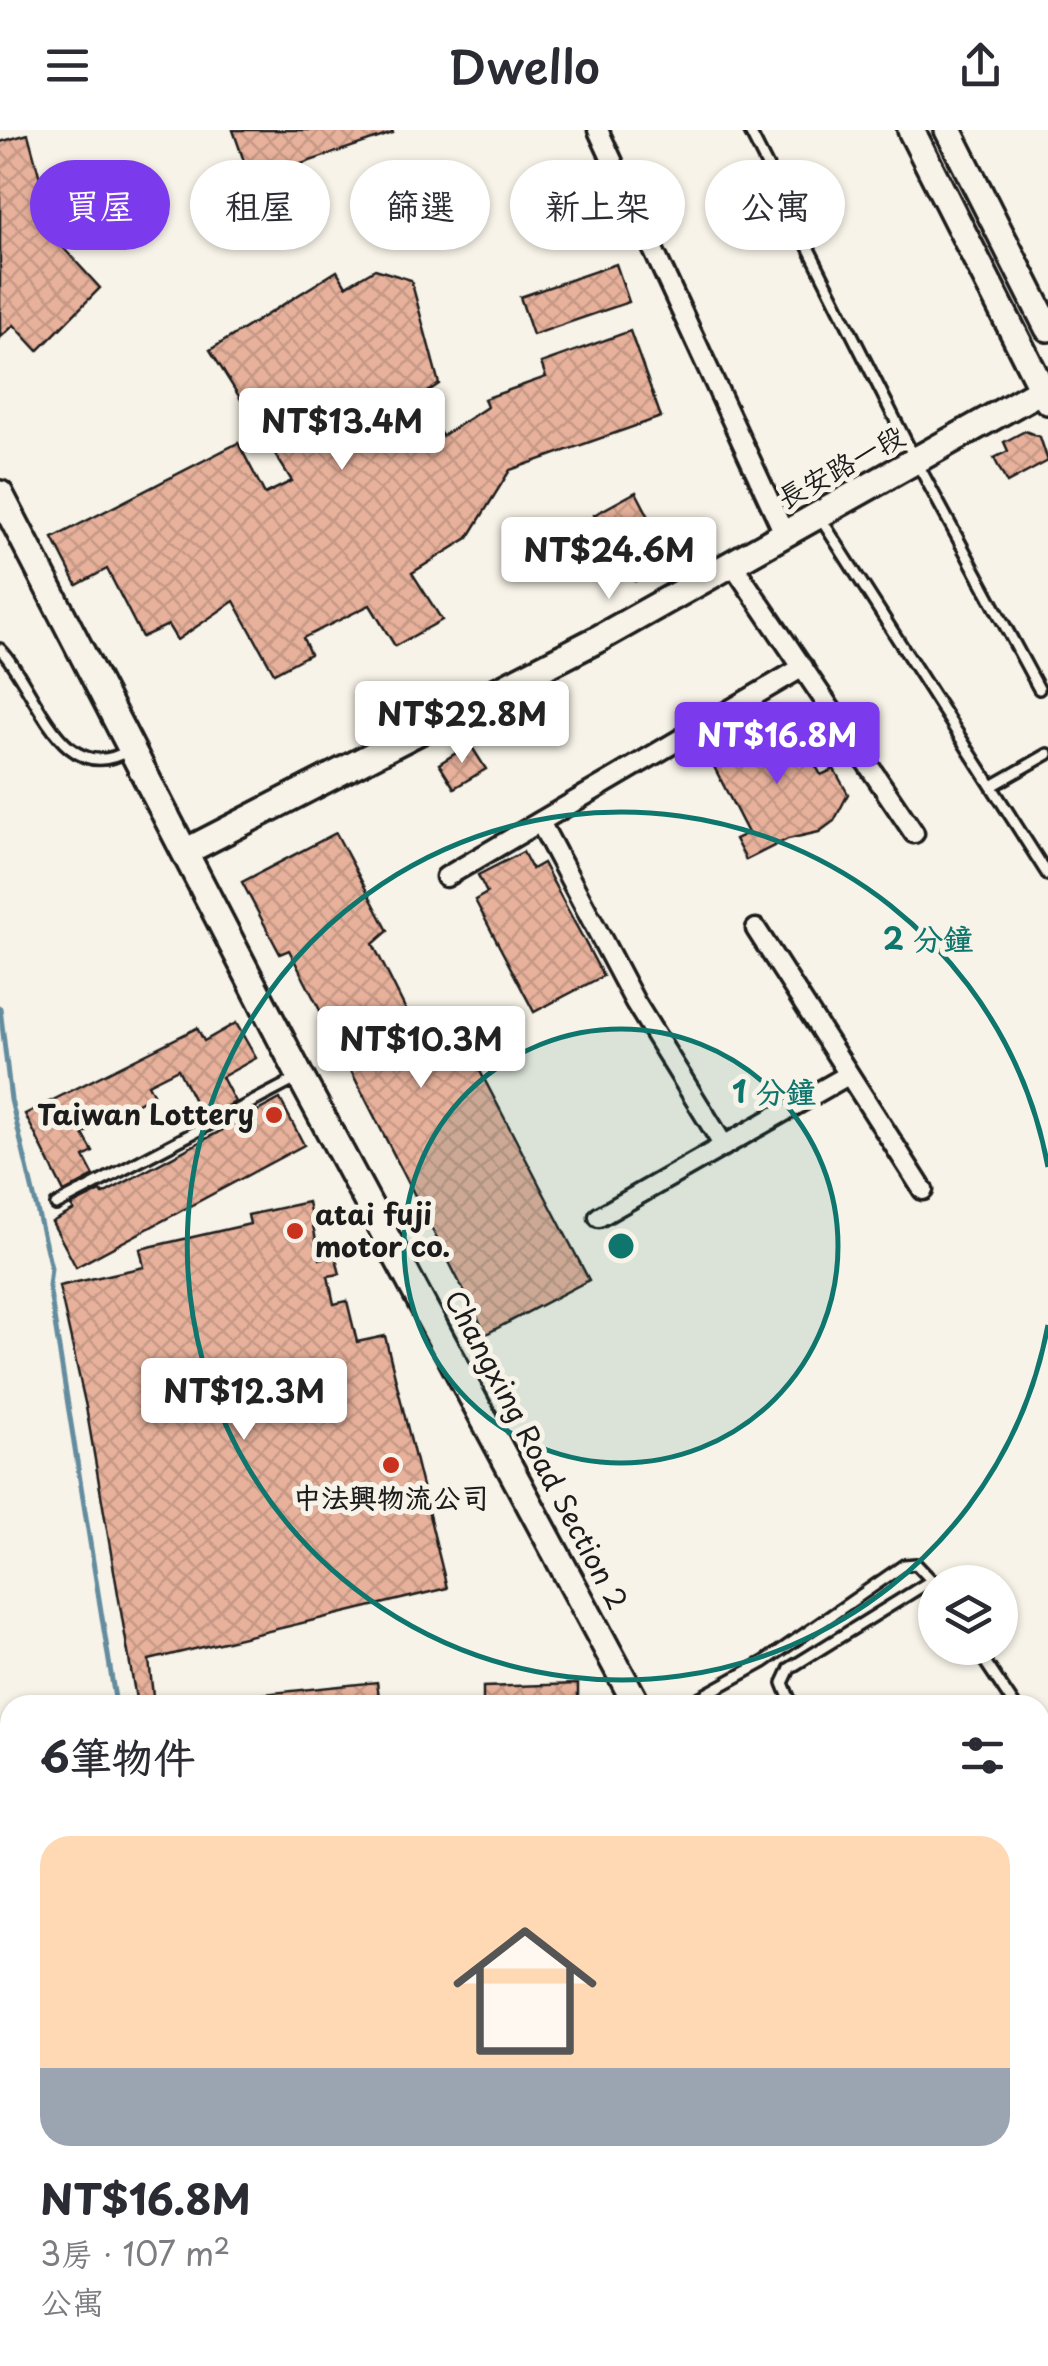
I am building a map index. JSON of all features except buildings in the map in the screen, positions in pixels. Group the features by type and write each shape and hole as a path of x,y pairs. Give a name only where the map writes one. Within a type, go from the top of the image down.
{"street":[{"path":"598,130 784,533"},
{"path":"911,130 1046,392"},
{"path":"948,130 1048,328"},
{"name":"長安路一段","path":"186,852 598,640 915,460 1046,392"},
{"name":"Changxing Road Section 2","path":"0,494 128,750 186,852 300,1076 633,1695"},
{"path":"732,562 914,833"},
{"path":"446,876 803,667"},
{"path":"540,822 636,1002 724,1146"},
{"path":"756,929 923,1190"},
{"path":"599,1217 848,1075"}],"lane":[{"path":"749,130 915,460 1039,689"},
{"path":"818,514 1048,876"},
{"path":"0,650 16,666 55,738 84,756 111,760 128,750"},
{"path":"992,786 1048,754"},
{"path":"56,1205 300,1076"},
{"path":"704,1695 764,1662 904,1565 918,1566"},
{"path":"788,1695 783,1683 790,1668 918,1592"},
{"path":"987,1665 1007,1695"}],"waterway":[{"path":"0,1008 11,1100 51,1268 49,1286 114,1695"}],"place":[{"name":"Taiwan Lottery","path":"274,1115"},
{"name":"atai fuji motor co.","path":"295,1231"},
{"name":"中法興物流公司","path":"391,1465"}]}
